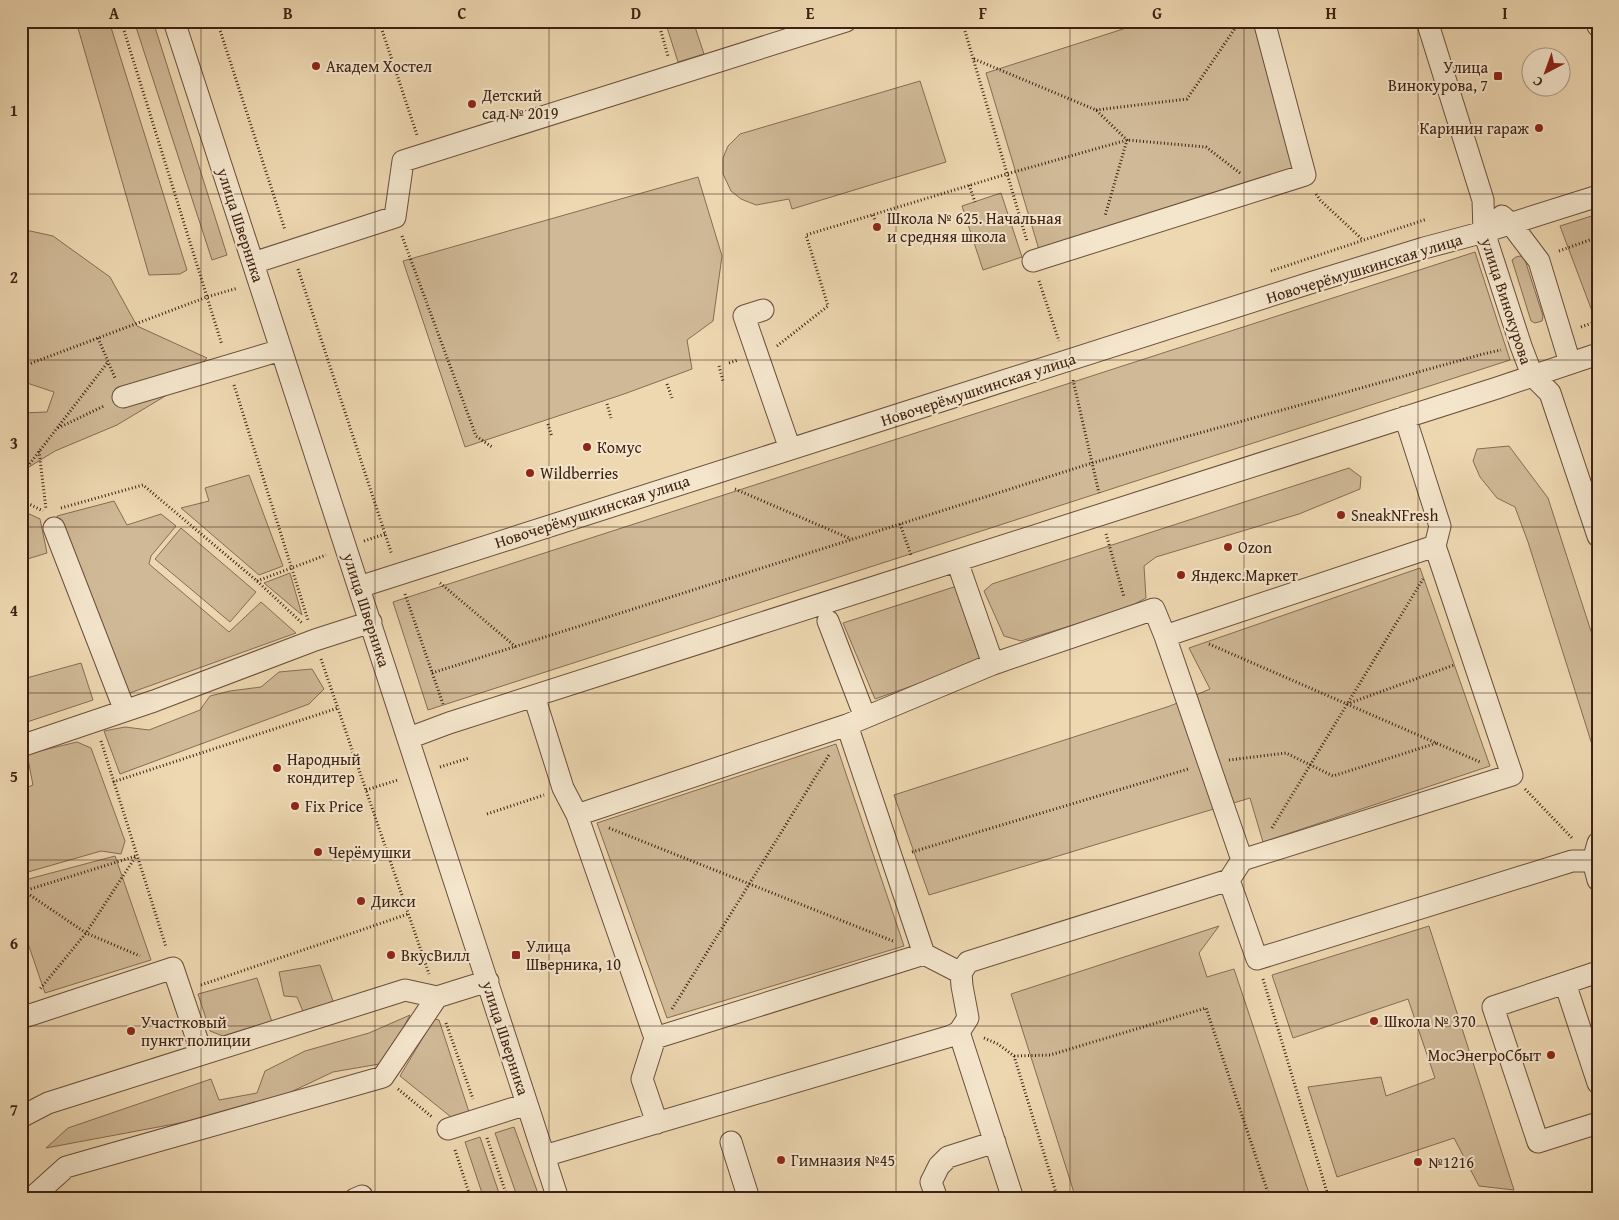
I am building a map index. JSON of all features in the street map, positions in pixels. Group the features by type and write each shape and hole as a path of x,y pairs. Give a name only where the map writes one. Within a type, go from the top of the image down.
{"street":[{"name":"улица Шверника","path":"174,21 558,1199"},
{"path":"253,263 395,217 403,161 846,21"},
{"path":"1033,261 1305,175 1264,21"},
{"name":"улица Винокурова","path":"1427,21 1483,200 1484,232 1532,376 1550,394 1598,536"},
{"path":"1596,21 1598,26"},
{"name":"Новочерёмушкинская улица","path":"359,587 1372,263 1511,224 1598,196"},
{"name":"улица Винокурова","path":"1483,200 1511,224 1539,261 1570,363"},
{"path":"763,310 744,316 790,449"},
{"path":"123,397 281,350"},
{"path":"409,738 449,723 1598,354"},
{"path":"1550,394 1570,363"},
{"path":"544,1156 941,1039 959,1032 968,1018 961,973 968,962 1229,880 1248,858 1512,775 1436,550 1440,526 1405,417"},
{"path":"55,519 125,711"},
{"path":"1172,634 1436,550"},
{"path":"957,561 993,664"},
{"path":"577,815 856,721 993,664 1154,609 1172,634 1208,763 1248,858"},
{"path":"828,621 892,858 924,954 961,973"},
{"path":"21,746 125,711 314,636 371,622"},
{"path":"534,696 563,788 577,815 654,1038 642,1079 657,1123"},
{"path":"1229,880 1256,959 1572,861 1596,859"},
{"path":"654,1038 924,954"},
{"path":"21,1018 173,968 202,1054"},
{"path":"1598,972 1493,1007 1538,1142 1598,1123"},
{"path":"21,1117 48,1103 404,990 437,997 488,981"},
{"path":"1564,983 1593,1053 1598,1083"},
{"path":"32,1199 66,1167 383,1077 437,997"},
{"path":"959,1032 1012,1199"},
{"path":"448,1129 527,1104"},
{"path":"731,1142 749,1199"},
{"path":"937,1199 932,1182 939,1166 948,1156 995,1142"},
{"path":"355,1199 362,1196 363,1199"}],"path":[{"path":"121,21 314,636 408,914 508,1199"},
{"path":"217,21 398,574 449,723"},
{"path":"379,21 424,155"},
{"path":"658,21 668,55 666,79"},
{"path":"962,21 1033,261"},
{"path":"1096,110 1187,99 1240,21"},
{"path":"973,59 1096,110 1127,140"},
{"path":"1098,240 1127,140"},
{"path":"776,346 828,306 806,235 969,185 1127,140 1206,147 1261,189"},
{"path":"1305,175 1320,200 1364,240"},
{"path":"969,185 975,202"},
{"path":"872,215 878,227"},
{"path":"395,217 476,436 492,447"},
{"path":"1559,251 1598,237"},
{"path":"21,367 207,297"},
{"path":"56,429 123,397 98,338"},
{"path":"432,673 1092,463 1483,354"},
{"path":"21,475 108,362"},
{"path":"719,366 723,381"},
{"path":"667,384 672,398"},
{"path":"608,404 611,418"},
{"path":"548,424 552,437"},
{"path":"21,500 47,512 39,451"},
{"path":"724,469 730,487 851,540"},
{"path":"55,519 143,484 257,581 314,636"},
{"path":"1106,533 1130,618"},
{"path":"1248,858 1347,704 1436,550"},
{"path":"257,581 292,568"},
{"path":"433,578 516,646"},
{"path":"1172,634 1347,704 1481,762"},
{"path":"1347,704 1472,659"},
{"path":"113,782 338,708"},
{"path":"672,1010 749,884 856,721"},
{"path":"95,722 173,968"},
{"path":"892,858 1208,763 1286,753 1334,776 1437,743"},
{"path":"366,790 469,758"},
{"path":"1512,775 1596,859"},
{"path":"487,814 563,788"},
{"path":"577,815 924,954"},
{"path":"23,891 136,856"},
{"path":"48,979 86,933 136,856"},
{"path":"23,891 86,933 173,968"},
{"path":"181,992 408,914"},
{"path":"1256,959 1329,1199"},
{"path":"1014,1056 1050,1055 1206,1008 1270,1199"},
{"path":"959,1032 979,1036 998,1044 1014,1056 1058,1199"}],"shaded area":[{"path":"76,21 109,21 187,270 180,274 149,275"},
{"path":"134,21 153,21 227,255 212,260"},
{"path":"665,21 693,21 704,54 678,62"},
{"path":"1148,21 1258,21 1304,174 1040,253 986,73"},
{"path":"920,81 946,162 792,209 789,199 756,205 741,199 731,191 723,174 723,158 728,146 740,134"},
{"path":"698,177 722,256 713,321 687,340 692,369 624,394 465,447 403,261"},
{"path":"1001,193 1022,257 983,270 962,206"},
{"path":"1598,214 1598,327 1560,226"},
{"path":"21,229 53,236 110,277 137,326 207,358 177,389 117,425 55,451 21,472 21,413 47,412 54,392 21,381"},
{"path":"1475,252 1510,360 428,710 393,602"},
{"path":"1520,256 1524,257 1543,316 1542,321 1535,323 1531,321 1512,260"},
{"path":"1509,446 1548,498 1598,653 1598,754 1595,754 1528,542 1515,507 1497,498 1480,477 1473,461 1477,449"},
{"path":"1349,468 1361,477 1360,489 1299,514 1156,557 1144,566 1146,598 1125,609 1021,641 1004,636 984,591 992,584"},
{"path":"249,475 283,566 259,575 181,508 209,501 205,488"},
{"path":"114,501 127,525 161,514 176,526 151,556 149,564 229,632 261,602 296,633 127,694 57,516"},
{"path":"21,510 40,519 47,553 21,561"},
{"path":"181,528 256,592 230,622 155,559"},
{"path":"1420,568 1490,766 1263,842 1250,798 929,895 894,795 1170,706 1210,689 1189,648"},
{"path":"290,573 302,615 264,583"},
{"path":"960,585 985,660 875,699 843,623"},
{"path":"81,663 93,700 21,724 21,676 23,679"},
{"path":"312,669 324,689 309,704 120,774 104,731 125,727 149,730 200,710 210,696 261,687 279,672"},
{"path":"77,742 91,748 125,841 121,854 101,851 21,874 21,790 33,785 27,754"},
{"path":"836,744 904,946 667,1018 597,823"},
{"path":"115,856 151,960 45,993 21,923 21,881"},
{"path":"1219,926 1199,953 1207,977 1234,969 1311,1199 1076,1199 1011,994"},
{"name":"Школа № 370","path":"1429,926 1514,1190 1479,1186 1454,1138 1337,1177 1308,1087 1381,1077 1386,1096 1435,1078 1408,999 1293,1038 1272,975"},
{"path":"320,965 333,1001 304,1014 297,997 284,996 279,972"},
{"path":"257,978 273,1025 228,1038 210,1031 198,994"},
{"path":"410,1015 385,1063 333,1072 276,1099 185,1122 46,1148 68,1128 211,1079 219,1100 257,1093 265,1071 305,1051 369,1033"},
{"path":"434,1019 439,1020 469,1112 451,1117 400,1076"},
{"path":"514,1127 540,1199 518,1199 495,1133"},
{"path":"480,1137 501,1199 484,1199 465,1142"}],"place":[{"name":"Академ Хостел","path":"316,66"},
{"name":"Улица Винокурова, 7","path":"1498,76"},
{"name":"Детский сад № 2019","path":"472,104"},
{"name":"Каринин гараж","path":"1539,128"},
{"name":"Школа № 625. Начальная и средняя школа","path":"877,227"},
{"name":"Комус","path":"587,447"},
{"name":"Wildberries","path":"530,473"},
{"name":"SneakNFresh","path":"1341,515"},
{"name":"Ozon","path":"1228,547"},
{"name":"Яндекс.Маркет","path":"1181,575"},
{"name":"Народный кондитер","path":"277,768"},
{"name":"Fix Price","path":"295,806"},
{"name":"Черёмушки","path":"318,852"},
{"name":"Дикси","path":"361,901"},
{"name":"ВкусВилл","path":"391,955"},
{"name":"Улица Шверника, 10","path":"516,955"},
{"name":"Школа № 370","path":"1374,1021"},
{"name":"Участковый пункт полиции","path":"131,1031"},
{"name":"МосЭнегроСбыт","path":"1551,1055"},
{"name":"Гимназия №45","path":"781,1160"},
{"name":"№1216","path":"1418,1162"}]}
